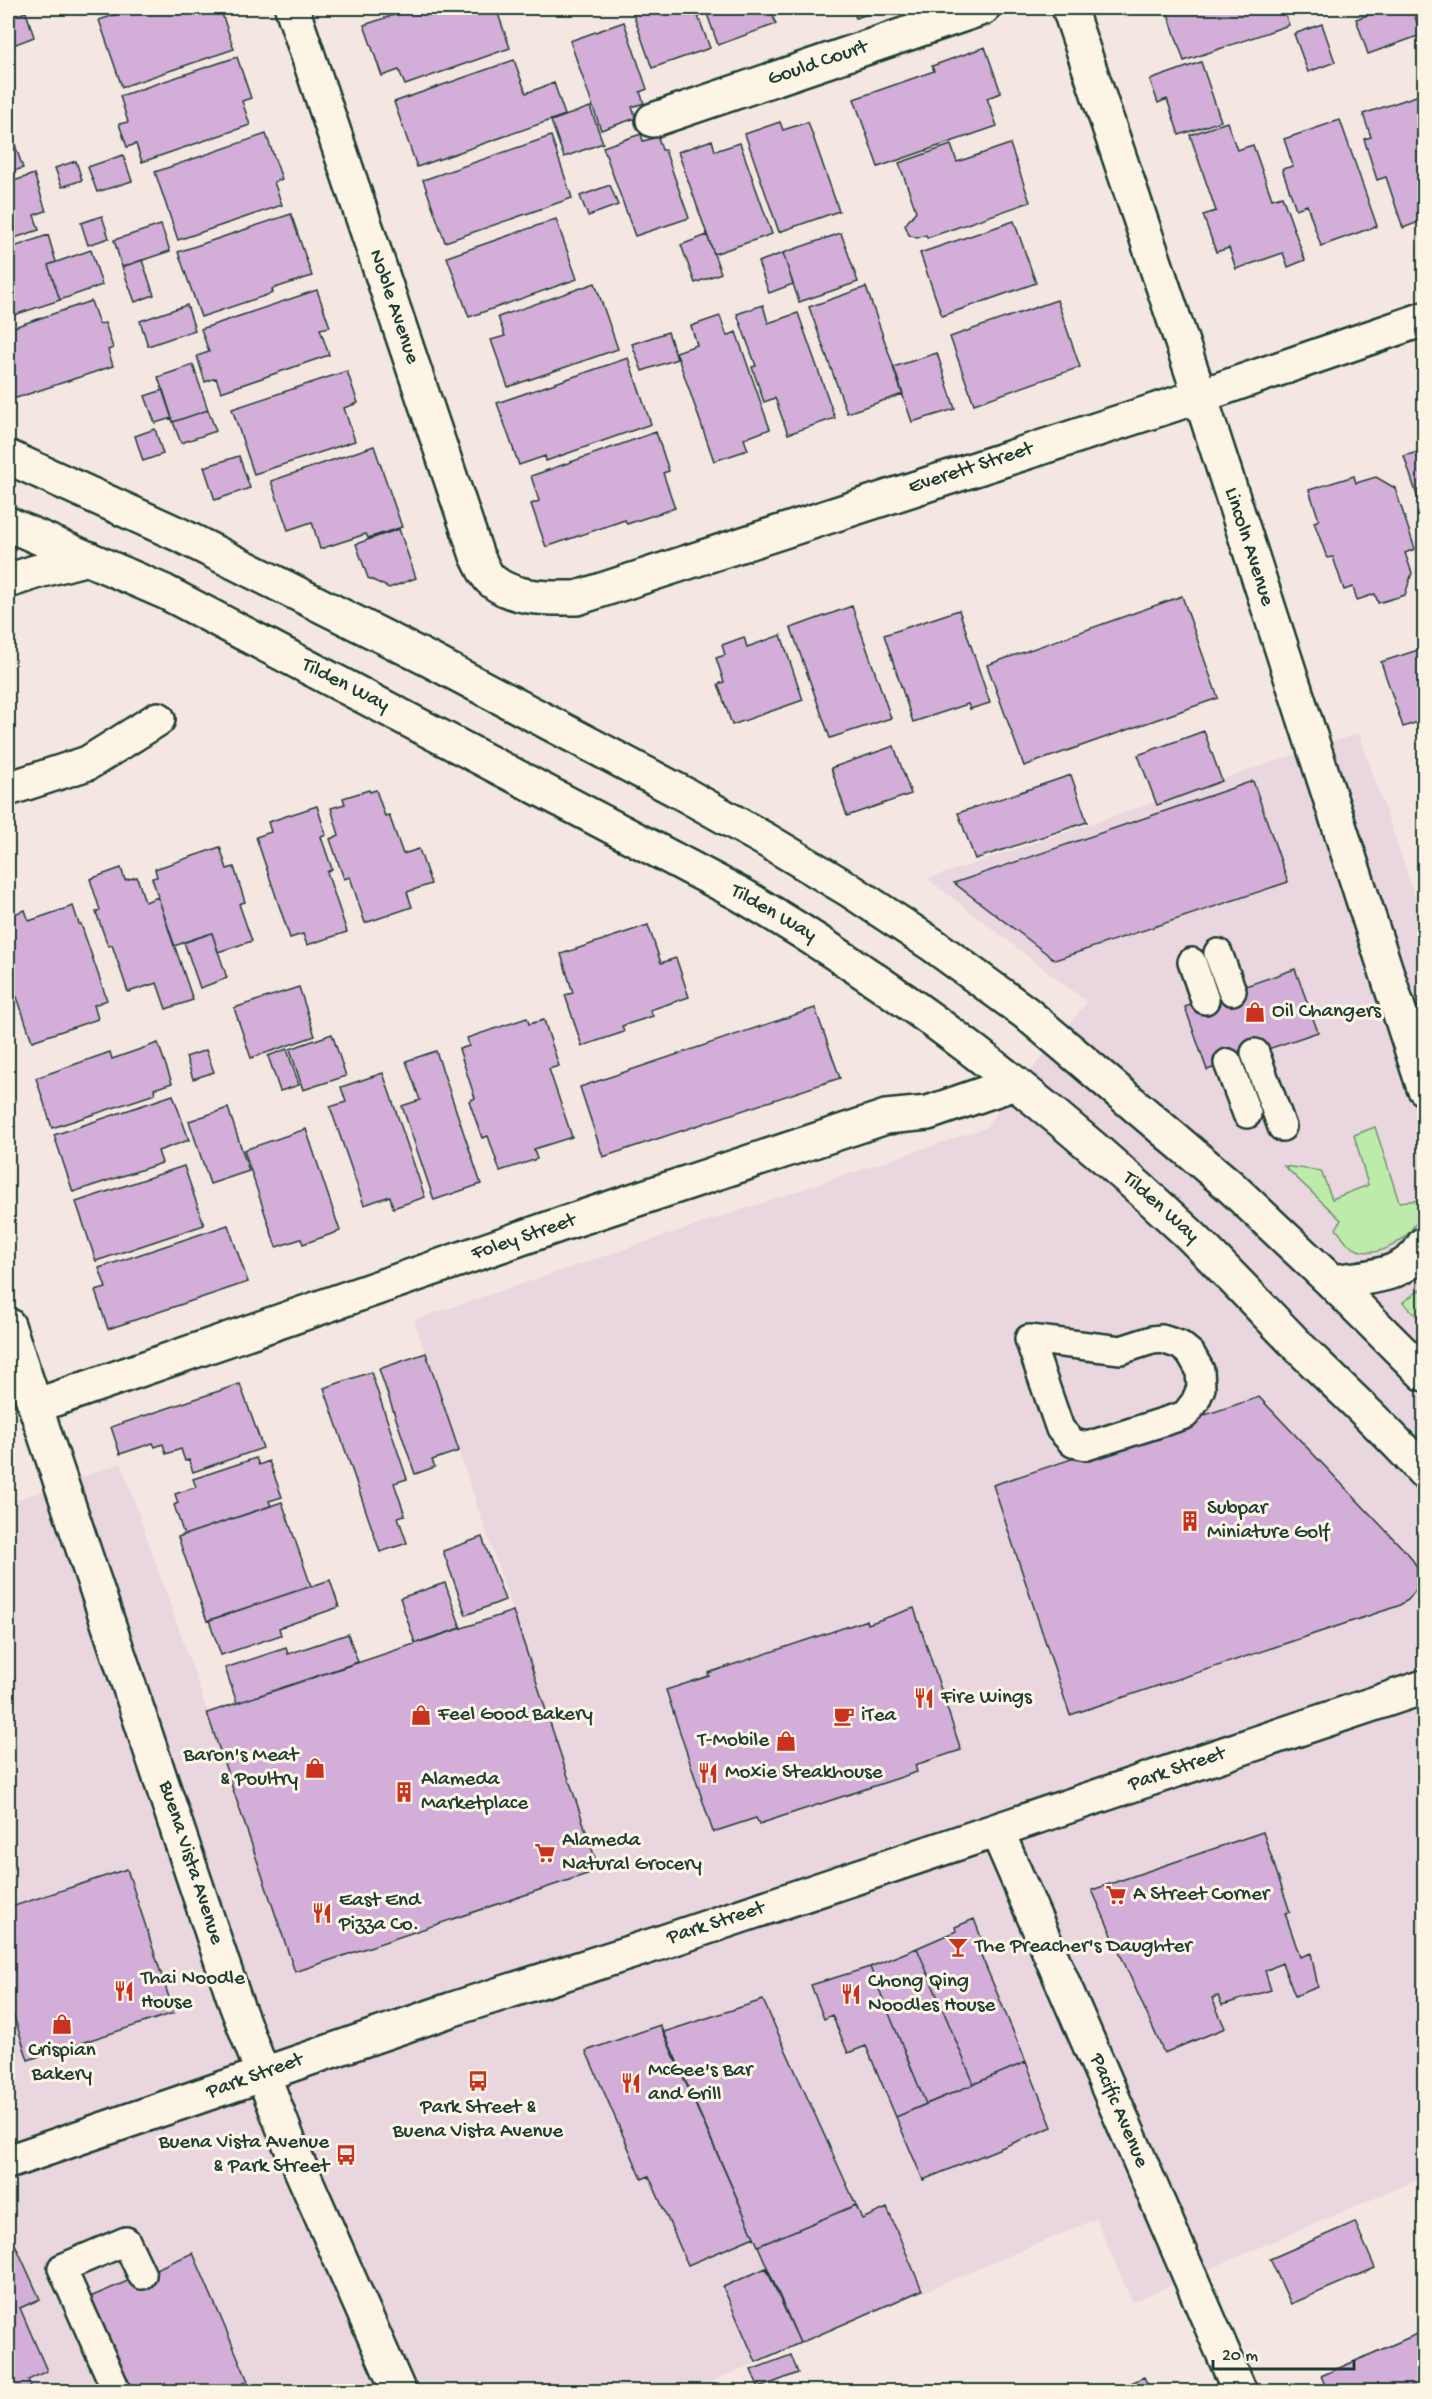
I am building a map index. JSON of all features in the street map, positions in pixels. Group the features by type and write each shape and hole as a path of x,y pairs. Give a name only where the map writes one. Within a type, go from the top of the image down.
{"street":[{"name":"Noble Avenue","path":"292,8 477,556 490,579 514,593"},
{"name":"Gould Court","path":"653,120 983,8"},
{"name":"Lincoln Avenue","path":"1069,8 1200,396 1425,1088"},
{"name":"Everett Street","path":"514,593 544,598 577,598 1200,396 1425,319"},
{"path":"8,457 180,535 430,660 684,794 848,889 933,945 1026,1013 1230,1186 1425,1374"},
{"name":"Tilden Way","path":"8,524 185,603 740,894 816,938 915,1006 1015,1083 1106,1159 1193,1238 1303,1350 1389,1433 1425,1472"},
{"path":"8,581 87,558"},
{"path":"8,789 88,763 158,719"},
{"name":"Foley Street","path":"35,1406 562,1224 886,1117 928,1113 1015,1083"},
{"path":"1332,1282 1391,1273 1419,1254 1425,1244"},
{"name":"Buena Vista Avenue","path":"8,1324 236,2004 292,2149 399,2391"},
{"name":"Park Street","path":"8,2162 453,2008 997,1831 1425,1687"},
{"name":"Pacific Avenue","path":"997,1831 1240,2391"}],"lane":[{"path":"1218,953 1232,991"},
{"path":"1192,962 1205,1000"},
{"path":"1255,1053 1282,1127"},
{"path":"1228,1063 1247,1114"},
{"path":"1029,1339 1121,1350 1161,1339 1180,1346 1191,1354 1200,1370 1201,1388 1195,1402 1185,1415 1087,1446 1073,1443 1060,1429 1029,1339"},
{"path":"117,2391 62,2268 126,2241 142,2275"}],"shaded area":[{"path":"1359,733 1424,923 1424,2177 1132,2302 1096,2219 689,2391 8,2391 8,1503 121,1463 208,1713 513,1611 414,1320 985,1128 1087,1002 928,879"}],"green space":[{"path":"1375,1127 1399,1202 1420,1200 1416,1223 1403,1238 1385,1249 1366,1252 1346,1242 1336,1229 1341,1220 1284,1166 1321,1171 1332,1199 1368,1185 1354,1135"},
{"path":"1424,1287 1424,1324 1403,1302"}],"building":[{"path":"137,8 220,8 234,49 122,87 99,20"},
{"path":"415,8 496,8 510,48 405,85 399,70 382,76 364,25"},
{"path":"631,8 695,8 710,48 652,68"},
{"path":"705,8 770,8 776,24 718,45"},
{"path":"852,8 886,8 856,18"},
{"path":"1166,8 1283,8 1289,25 1184,61"},
{"path":"1388,8 1412,8 1421,35 1368,54 1356,19"},
{"path":"26,12 34,37 8,47 8,18"},
{"path":"624,22 647,89 640,92 644,103 632,107 636,118 601,130 570,41"},
{"path":"1322,24 1335,62 1308,72 1294,34"},
{"path":"985,47 1001,93 987,98 997,126 878,167 854,99 934,71 932,66"},
{"path":"237,57 251,98 242,101 250,125 142,162 136,144 127,147 119,124 128,122 120,96"},
{"path":"514,60 526,93 554,83 565,115 417,167 394,102"},
{"path":"1201,62 1221,121 1179,135 1167,99 1158,103 1150,80"},
{"path":"1422,94 1424,101 1424,220 1403,228 1386,177 1377,180 1364,139 1371,137 1363,114"},
{"path":"590,107 603,143 564,157 551,121"},
{"path":"1340,120 1377,226 1321,246 1307,205 1296,209 1282,169 1293,166 1284,139"},
{"path":"780,122 783,130 808,122 839,211 779,232 745,134"},
{"path":"1227,122 1237,150 1253,145 1272,199 1282,196 1305,260 1288,267 1283,253 1236,269 1229,248 1216,252 1203,215 1216,211 1190,135"},
{"path":"8,124 23,168 8,173"},
{"path":"266,134 282,179 274,182 282,205 178,240 155,172"},
{"path":"641,134 643,141 658,137 662,150 665,150 689,218 635,236 603,147"},
{"path":"551,136 572,198 445,242 423,180"},
{"path":"712,140 715,151 740,143 772,234 714,254 678,152"},
{"path":"1010,144 1030,202 927,238 926,235 917,238 909,235 905,225 916,211 899,163 951,145 957,162"},
{"path":"123,155 132,181 97,192 88,167"},
{"path":"76,161 82,180 62,187 55,168"},
{"path":"34,174 46,211 34,215 39,230 8,240 8,183"},
{"path":"610,185 618,205 588,216 580,196"},
{"path":"291,214 312,276 272,289 273,293 201,317 178,252"},
{"path":"102,216 109,238 88,245 81,223"},
{"path":"556,219 577,279 469,317 447,257"},
{"path":"1014,221 1036,283 942,316 920,253"},
{"path":"161,225 170,251 122,267 114,240"},
{"path":"841,233 858,282 799,302 783,253"},
{"path":"48,235 56,262 48,265 60,300 8,317 8,249"},
{"path":"707,235 721,273 695,283 681,245"},
{"path":"91,250 102,285 60,300 48,265"},
{"path":"783,253 793,284 769,293 758,262"},
{"path":"142,260 154,295 135,302 122,267"},
{"path":"595,283 618,349 508,387 491,340 505,336 498,317"},
{"path":"866,287 903,394 847,413 809,307"},
{"path":"317,290 330,327 320,329 329,355 221,392 216,378 205,382 197,356 209,352 201,329"},
{"path":"1057,300 1080,367 974,404 950,337"},
{"path":"91,301 99,324 105,323 113,348 108,350 113,366 13,399 11,395 8,396 8,329"},
{"path":"187,305 195,330 148,346 140,321"},
{"path":"763,305 768,323 798,313 835,418 788,434 775,398 764,402 752,367 756,366 737,314"},
{"path":"720,316 727,336 736,332 770,429 744,439 748,450 714,461 676,352 697,345 691,326"},
{"path":"668,332 677,359 642,371 632,344"},
{"path":"937,353 955,409 912,422 893,367"},
{"path":"628,358 651,424 546,461 545,456 519,465 497,403"},
{"path":"193,365 208,410 173,422 158,377"},
{"path":"347,371 358,403 344,408 355,441 254,474 232,409"},
{"path":"163,390 172,418 155,423 145,396"},
{"path":"208,410 216,431 181,443 173,422"},
{"path":"155,429 163,454 143,461 135,436"},
{"path":"656,432 669,471 663,473 675,508 627,524 625,520 546,547 531,504 539,501 531,476"},
{"path":"374,446 402,527 368,538 366,534 320,549 312,522 288,530 271,481"},
{"path":"1424,450 1424,517 1404,456"},
{"path":"239,456 250,488 215,500 204,467"},
{"path":"1354,476 1356,483 1376,477 1395,488 1415,549 1405,553 1412,573 1405,595 1378,603 1375,594 1357,600 1353,587 1344,590 1333,557 1327,558 1314,522 1319,520 1309,490"},
{"path":"399,529 416,578 389,588 368,578 356,544"},
{"path":"1182,596 1218,698 1024,766 987,665"},
{"path":"852,606 891,718 830,738 791,628"},
{"path":"959,610 990,703 970,709 968,704 913,722 884,635"},
{"path":"781,635 803,700 732,725 718,684 724,682 716,658 725,655 722,645 744,637 747,647"},
{"path":"1424,648 1424,720 1403,727 1381,662"},
{"path":"1204,731 1222,781 1157,805 1138,755"},
{"path":"894,746 911,794 847,816 831,768"},
{"path":"1071,775 1087,822 975,859 958,813"},
{"path":"1253,781 1288,882 1055,960 954,883"},
{"path":"369,790 370,792 376,790 385,816 389,815 403,854 419,849 431,884 407,892 412,907 365,923 350,877 344,879 330,839 339,835 331,808 345,804 343,798"},
{"path":"317,806 326,835 321,837 332,869 327,872 347,932 307,945 303,934 290,938 256,837 271,832 268,822"},
{"path":"220,847 227,869 234,867 245,902 239,904 252,941 218,952 212,933 174,946 152,878 157,877 155,869"},
{"path":"121,868 125,880 137,877 145,902 158,897 193,1000 166,1009 157,983 128,992 112,945 108,946 96,912 100,910 90,879"},
{"path":"73,906 107,1000 94,1005 98,1019 32,1041 17,997 8,999 8,916 25,910 29,921"},
{"path":"648,925 661,963 676,958 689,997 650,1010 653,1016 622,1026 624,1032 582,1046 565,995 573,993 561,954"},
{"path":"212,933 227,978 200,988 184,942"},
{"path":"1295,969 1318,1032 1207,1070 1185,1007"},
{"path":"299,987 315,1036 251,1058 234,1008"},
{"path":"815,1008 840,1078 603,1157 580,1087"},
{"path":"527,1018 529,1024 544,1020 559,1066 549,1069 572,1137 534,1149 537,1159 500,1171 488,1136 482,1138 469,1101 475,1098 459,1049 469,1046 467,1038"},
{"path":"332,1034 346,1076 303,1090 290,1049"},
{"path":"158,1043 172,1083 154,1089 155,1094 52,1128 36,1078 110,1052 112,1059"},
{"path":"287,1049 299,1085 280,1091 268,1056"},
{"path":"206,1050 214,1072 193,1079 186,1057"},
{"path":"436,1051 481,1184 434,1200 402,1106 420,1100 406,1061"},
{"path":"383,1073 425,1197 393,1208 390,1196 364,1205 330,1107 346,1102 341,1087"},
{"path":"173,1095 189,1140 158,1151 162,1163 73,1192 54,1135"},
{"path":"228,1108 249,1171 210,1184 189,1121"},
{"path":"306,1129 340,1231 303,1244 301,1239 276,1247 244,1150"},
{"path":"184,1166 204,1225 96,1261 76,1202"},
{"path":"228,1225 248,1282 108,1329 95,1291 106,1288 99,1268"},
{"path":"426,1353 459,1451 432,1460 435,1467 415,1474 379,1369"},
{"path":"371,1372 407,1479 394,1483 405,1515 398,1517 407,1543 380,1552 324,1388"},
{"path":"240,1384 263,1448 193,1472 189,1460 185,1461 181,1449 166,1454 163,1444 155,1447 153,1443 120,1454 111,1427"},
{"name":"Subpar Miniature Golf","path":"1259,1397 1410,1556 1417,1567 1416,1590 1408,1600 1398,1606 1070,1715 993,1485"},
{"path":"256,1458 259,1465 269,1461 282,1497 269,1501 271,1506 184,1535 174,1505 178,1503 175,1494 196,1487 193,1479"},
{"path":"282,1502 311,1586 207,1621 178,1537"},
{"path":"482,1537 505,1600 466,1615 443,1551"},
{"path":"330,1580 339,1607 279,1628 281,1635 221,1655 209,1620"},
{"path":"445,1583 461,1628 415,1643 400,1598"},
{"path":"914,1608 961,1750 915,1765 917,1772 759,1824 756,1818 713,1832 666,1690 709,1676 708,1673 867,1620 868,1624"},
{"name":"Alameda Marketplace","path":"513,1611 599,1870 295,1972 207,1713"},
{"path":"348,1634 358,1662 237,1703 225,1668 286,1648 288,1654"},
{"path":"1263,1832 1290,1912 1285,1913 1300,1957 1311,1953 1318,1987 1295,1996 1282,1963 1265,1971 1271,1990 1222,2005 1218,1996 1212,1998 1225,2028 1164,2053 1092,1890"},
{"path":"127,1869 174,2013 28,2060 8,1998 8,1908"},
{"path":"974,1919 982,1940 976,1943 1026,2062 974,2084 917,1948 956,1931 955,1927"},
{"path":"917,1948 974,2084 926,2104 870,1967"},
{"path":"870,1967 926,2104 896,2117 866,2046 848,2053 832,2015 824,2019 811,1985"},
{"path":"763,2000 856,2205 758,2246 664,2032"},
{"path":"660,2025 754,2237 688,2265 649,2176 642,2179 586,2051"},
{"path":"1026,2062 1052,2127 923,2180 896,2117"},
{"path":"856,2205 862,2219 887,2208 922,2290 800,2343 758,2246"},
{"path":"1355,2222 1375,2268 1291,2304 1270,2259"},
{"path":"16,2246 40,2299 20,2308 47,2371 28,2380 33,2392 8,2392 8,2249"},
{"path":"193,2253 248,2381 222,2392 120,2392 81,2301"},
{"path":"766,2268 800,2343 756,2362 723,2287"},
{"path":"1424,2331 1424,2392 1328,2392 1321,2376"},
{"path":"791,2355 798,2373 759,2388 751,2370"},
{"path":"1144,2377 1151,2392 1112,2392"}],"place":[{"name":"Oil Changers","path":"1255,1012"},
{"name":"Subpar Miniature Golf","path":"1190,1521"},
{"name":"Fire Wings","path":"924,1698"},
{"name":"Feel Good Bakery","path":"421,1715"},
{"name":"iTea","path":"844,1716"},
{"name":"T-Mobile","path":"786,1741"},
{"name":"Baron's Meat & Poultry","path":"315,1768"},
{"name":"Moxie Steakhouse","path":"708,1773"},
{"name":"Alameda Marketplace","path":"404,1792"},
{"name":"Alameda Natural Grocery","path":"545,1853"},
{"name":"A Street Corner","path":"1116,1895"},
{"name":"East End Pizza Co.","path":"322,1913"},
{"name":"The Preacher's Daughter","path":"958,1947"},
{"name":"Thai Noodle House","path":"124,1991"},
{"name":"Chong Qing Noodles House","path":"851,1994"},
{"name":"Crispian Bakery","path":"62,2024"},
{"name":"Park Street & Buena Vista Avenue","path":"478,2081"},
{"name":"McGee's Bar and Grill","path":"631,2083"},
{"name":"Buena Vista Avenue & Park Street","path":"346,2155"}]}
